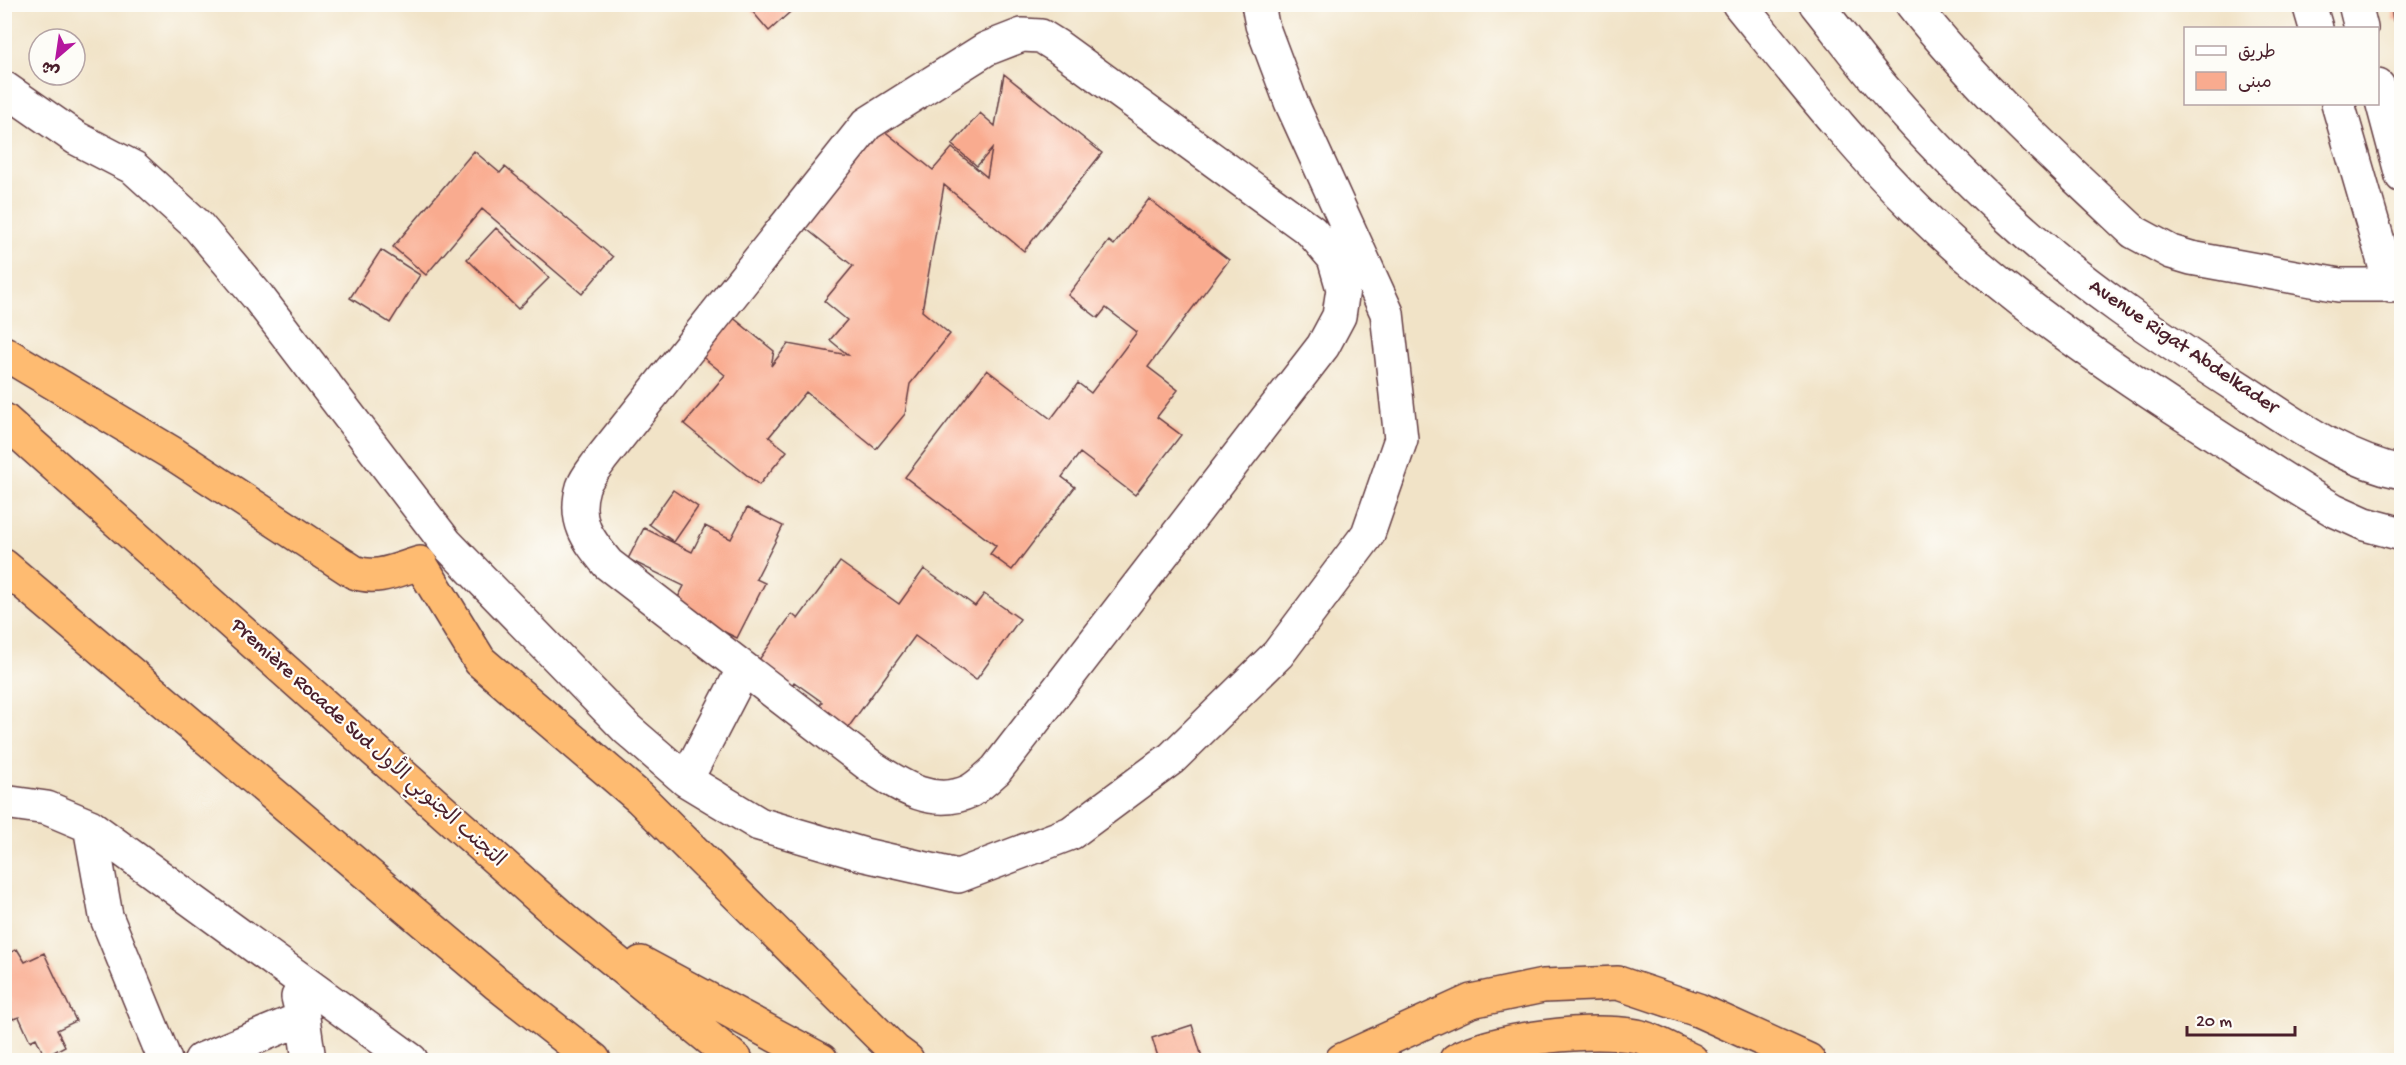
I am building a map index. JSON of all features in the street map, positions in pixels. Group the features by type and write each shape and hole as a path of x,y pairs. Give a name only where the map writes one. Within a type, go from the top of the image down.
{"highway":[{"path":"4,353 175,455 354,572 370,576 379,575 420,563 480,661 640,798 895,1052 907,1060"},
{"name":"Première Rocade Sud التجنب الجنوبي الأول","path":"4,420 567,922 736,1060"},
{"path":"4,566 496,983 583,1060"},
{"path":"567,922 712,1003 822,1060"},
{"path":"496,983 594,1060"},
{"path":"1342,1060 1471,1001 1543,986 1618,984 1698,1010 1808,1060"},
{"path":"1456,1060 1468,1054 1525,1040 1579,1032 1638,1036 1691,1060"}],"street":[{"path":"4,88 76,138 134,168 198,226 258,297 446,543 627,729 686,780 759,824 865,855 958,876 1071,833 1172,758 1278,654 1368,534 1401,439 1387,313 1291,102 1262,25 1258,4"},
{"path":"1739,4 1859,150 1918,211 1980,268 2046,321 2115,370 2334,510 2365,524 2402,534"},
{"name":"Avenue Rigat Abdelkader","path":"1816,4 1890,96 1948,159 2009,218 2074,273 2142,325 2322,442 2354,458 2402,472"},
{"path":"1912,4 1972,75 2014,120 2134,231 2152,243 2191,258 2313,281 2339,285 2396,286 2338,105"},
{"path":"2309,4 2316,27"},
{"path":"2355,4 2361,27"},
{"path":"1022,35 1041,36 1311,231 1334,258 1343,290 1341,307 1339,316 1323,346 996,770 970,791 942,798 905,789 873,768 743,670 608,564 587,540 580,514 583,486 601,459 867,124 986,49 1022,35"},
{"path":"2387,99 2402,176"},
{"path":"420,563 446,543"},
{"path":"686,780 743,670"},
{"path":"4,802 48,808 90,826 411,1060"},
{"path":"90,826 106,916 165,1060"},
{"path":"291,971 303,1018 309,1060"},
{"path":"201,1060 303,1018"}],"building":[{"path":"746,4 799,4 769,31"},
{"path":"2391,4 2402,4 2402,20 2393,21"},
{"path":"1004,74 1102,153 1024,251 944,185 922,311 950,334 910,384 905,414 876,449 806,392 769,437 787,451 759,485 684,424 725,375 700,355 731,316 774,351 771,366 788,344 848,355 830,340 847,320 824,301 853,266 799,223 878,126 933,170 952,148 987,177 992,149 977,166 952,145 980,113 995,126"},
{"path":"474,151 500,173 505,167 613,257 582,294 482,209 426,275 393,247"},
{"path":"1149,199 1229,260 1148,367 1178,390 1157,417 1181,435 1135,495 1080,453 1062,477 1075,487 1012,570 990,554 996,546 905,477 987,370 1051,419 1078,383 1091,393 1137,332 1106,308 1098,318 1068,295 1109,241 1114,245"},
{"path":"496,228 549,278 518,309 467,259"},
{"path":"381,250 420,275 390,323 350,298"},
{"path":"673,490 698,507 674,542 649,524"},
{"path":"747,508 783,526 756,579 765,583 737,638 673,607 684,586 628,559 644,528 692,552 705,526 731,539"},
{"path":"840,562 899,604 924,569 975,606 984,594 1020,619 976,680 915,636 842,736 813,714 822,702 794,682 787,693 753,668 792,614 798,619"},
{"path":"17,949 25,962 44,953 76,1021 57,1030 65,1046 45,1057 36,1038 30,1041 19,1017 13,1019 5,1003 11,1000 4,987 4,956"},
{"path":"1192,1025 1202,1057 1191,1060 1159,1060 1152,1038"}]}
